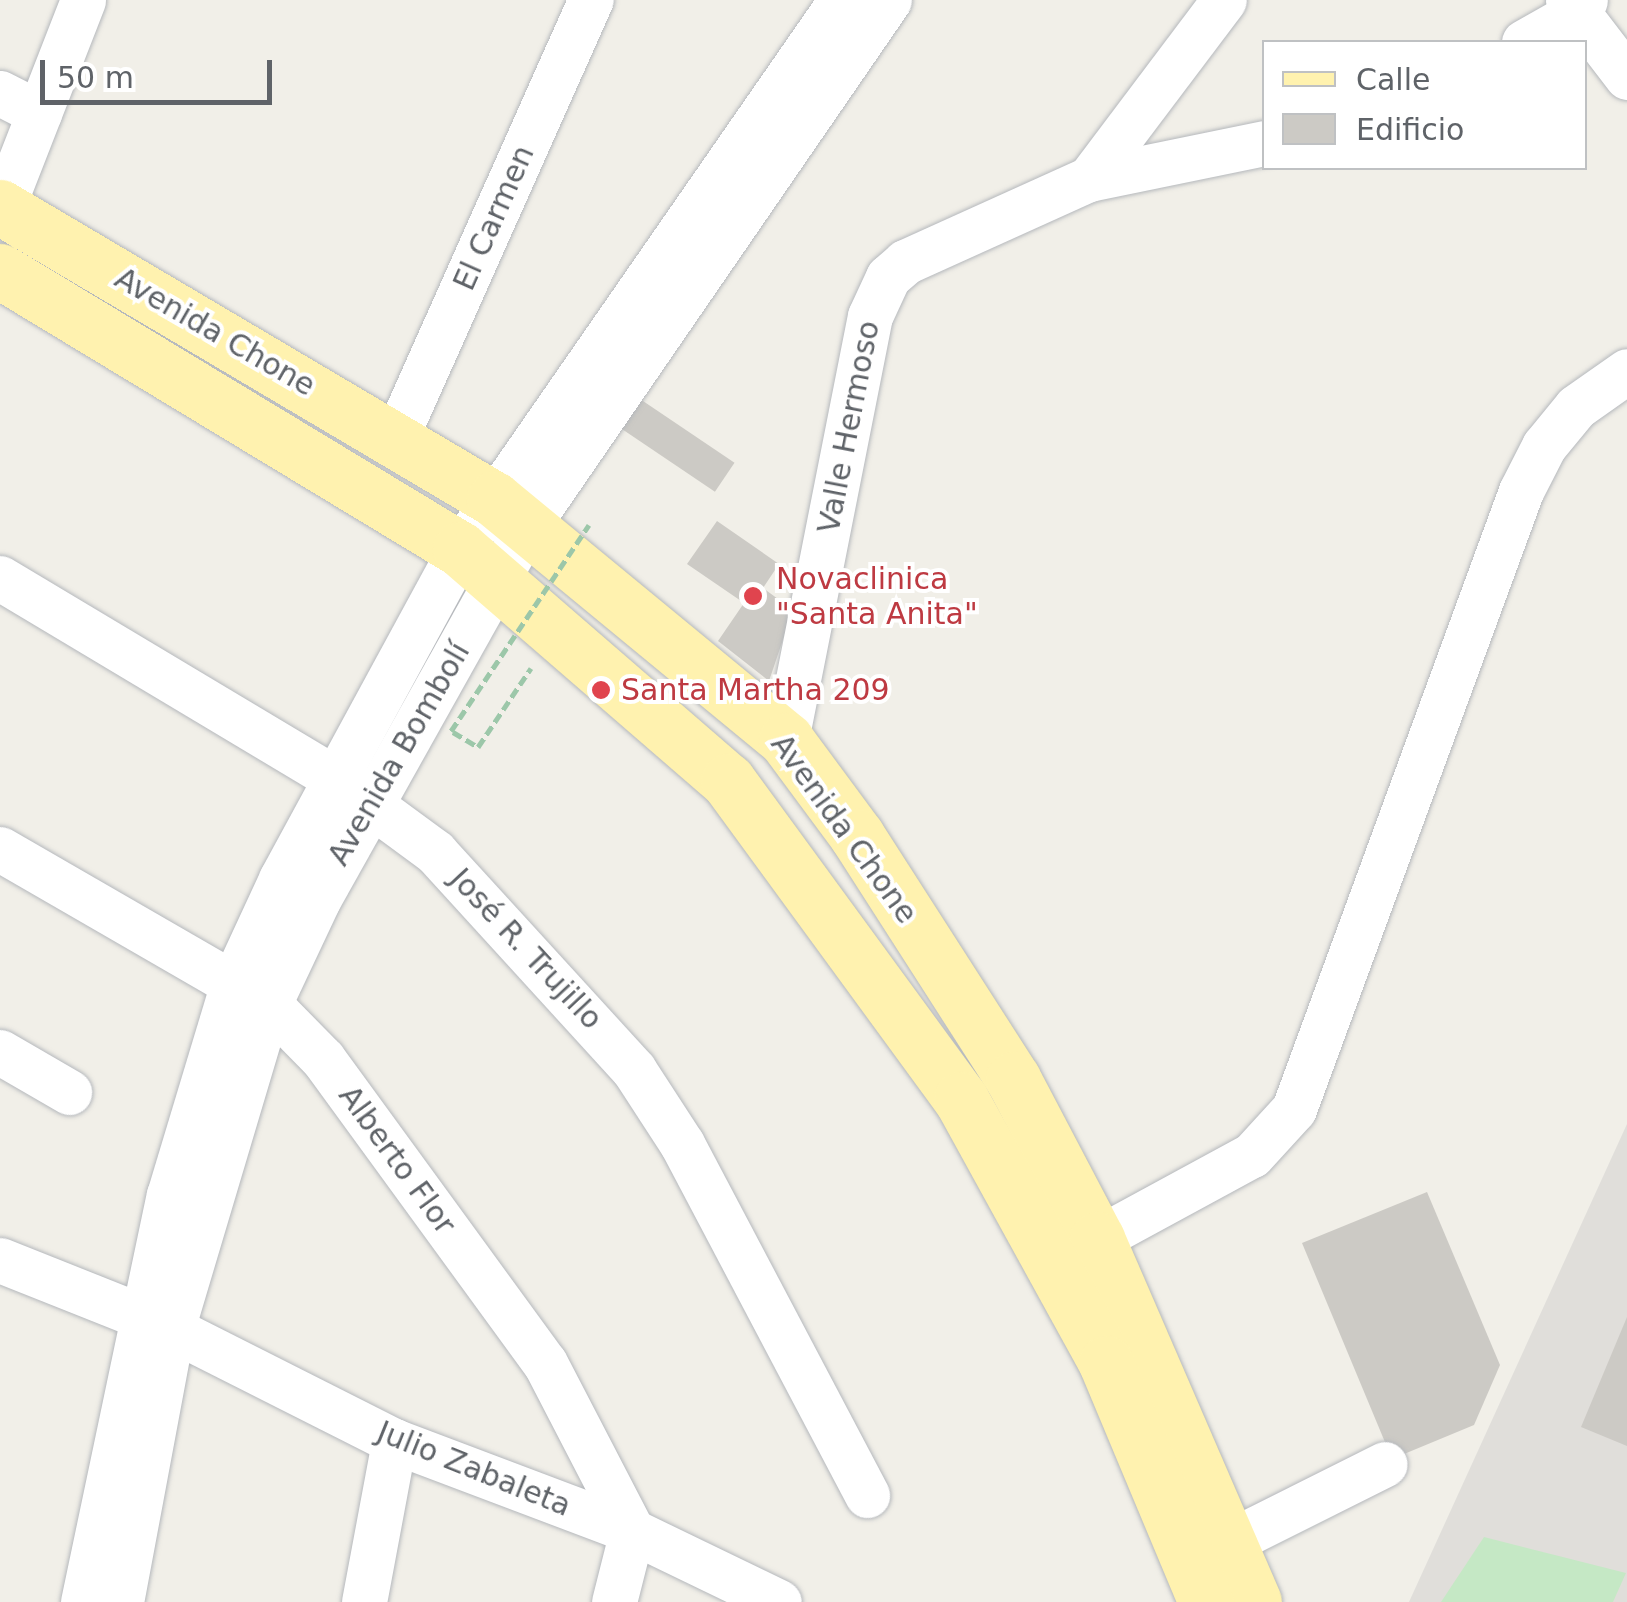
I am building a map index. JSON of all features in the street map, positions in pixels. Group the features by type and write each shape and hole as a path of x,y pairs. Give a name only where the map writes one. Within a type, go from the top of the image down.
{"main road":[{"name":"Avenida Chone","path":"1,208 396,436 511,512 786,740 857,836 1013,1079 1097,1239 1254,1602"},
{"name":"Avenida Chone","path":"0,272 478,564 728,781 962,1099 1106,1363 1206,1602"}],"street":[{"path":"1,208 19,103 83,0"},
{"name":"El Carmen","path":"396,436 591,0"},
{"name":"Avenida Bombolí","path":"82,1602 155,1322 251,994 351,788 478,564 842,0"},
{"name":"Avenida Bombolí","path":"511,512 889,0"},
{"path":"1089,178 1224,0"},
{"path":"1527,40 1577,4 1627,77"},
{"name":"Valle Hermoso","path":"786,740 878,293 904,262 1089,178 1262,143"},
{"path":"1097,1239 1252,1154 1294,1109 1522,491 1544,446 1576,408 1627,371"},
{"name":"José R. Trujillo","path":"0,578 351,788 435,852 634,1070 682,1144 867,1494"},
{"name":"Alberto Flor","path":"0,849 251,994 323,1059 545,1363 632,1532"},
{"path":"0,1052 69,1092"},
{"name":"Julio Zabaleta","path":"0,1260 155,1322 394,1441 632,1532 778,1602"},
{"name":"Avenida Bombolí","path":"121,1602 155,1322"},
{"path":"364,1602 394,1441"},
{"path":"1229,1542 1385,1464"},
{"path":"614,1602 632,1532"}],"path":[{"path":"526,675 478,747 451,730 588,525"}],"shaded area":[{"path":"1627,1124 1627,1602 1409,1602"}],"green space":[{"path":"1484,1537 1626,1573 1613,1602 1441,1602"}],"building":[{"path":"640,399 735,463 715,492 620,428"},
{"name":"Novaclinica \"Santa Anita\"","path":"717,521 779,564 763,588 793,610 769,681 718,641 744,603 687,564"},
{"path":"1427,1192 1500,1365 1474,1425 1392,1459 1302,1243"},
{"path":"1627,1317 1627,1446 1581,1427"}],"place":[{"name":"Novaclinica \"Santa Anita\"","path":"753,596"},
{"name":"Santa Martha 209","path":"601,690"}]}
